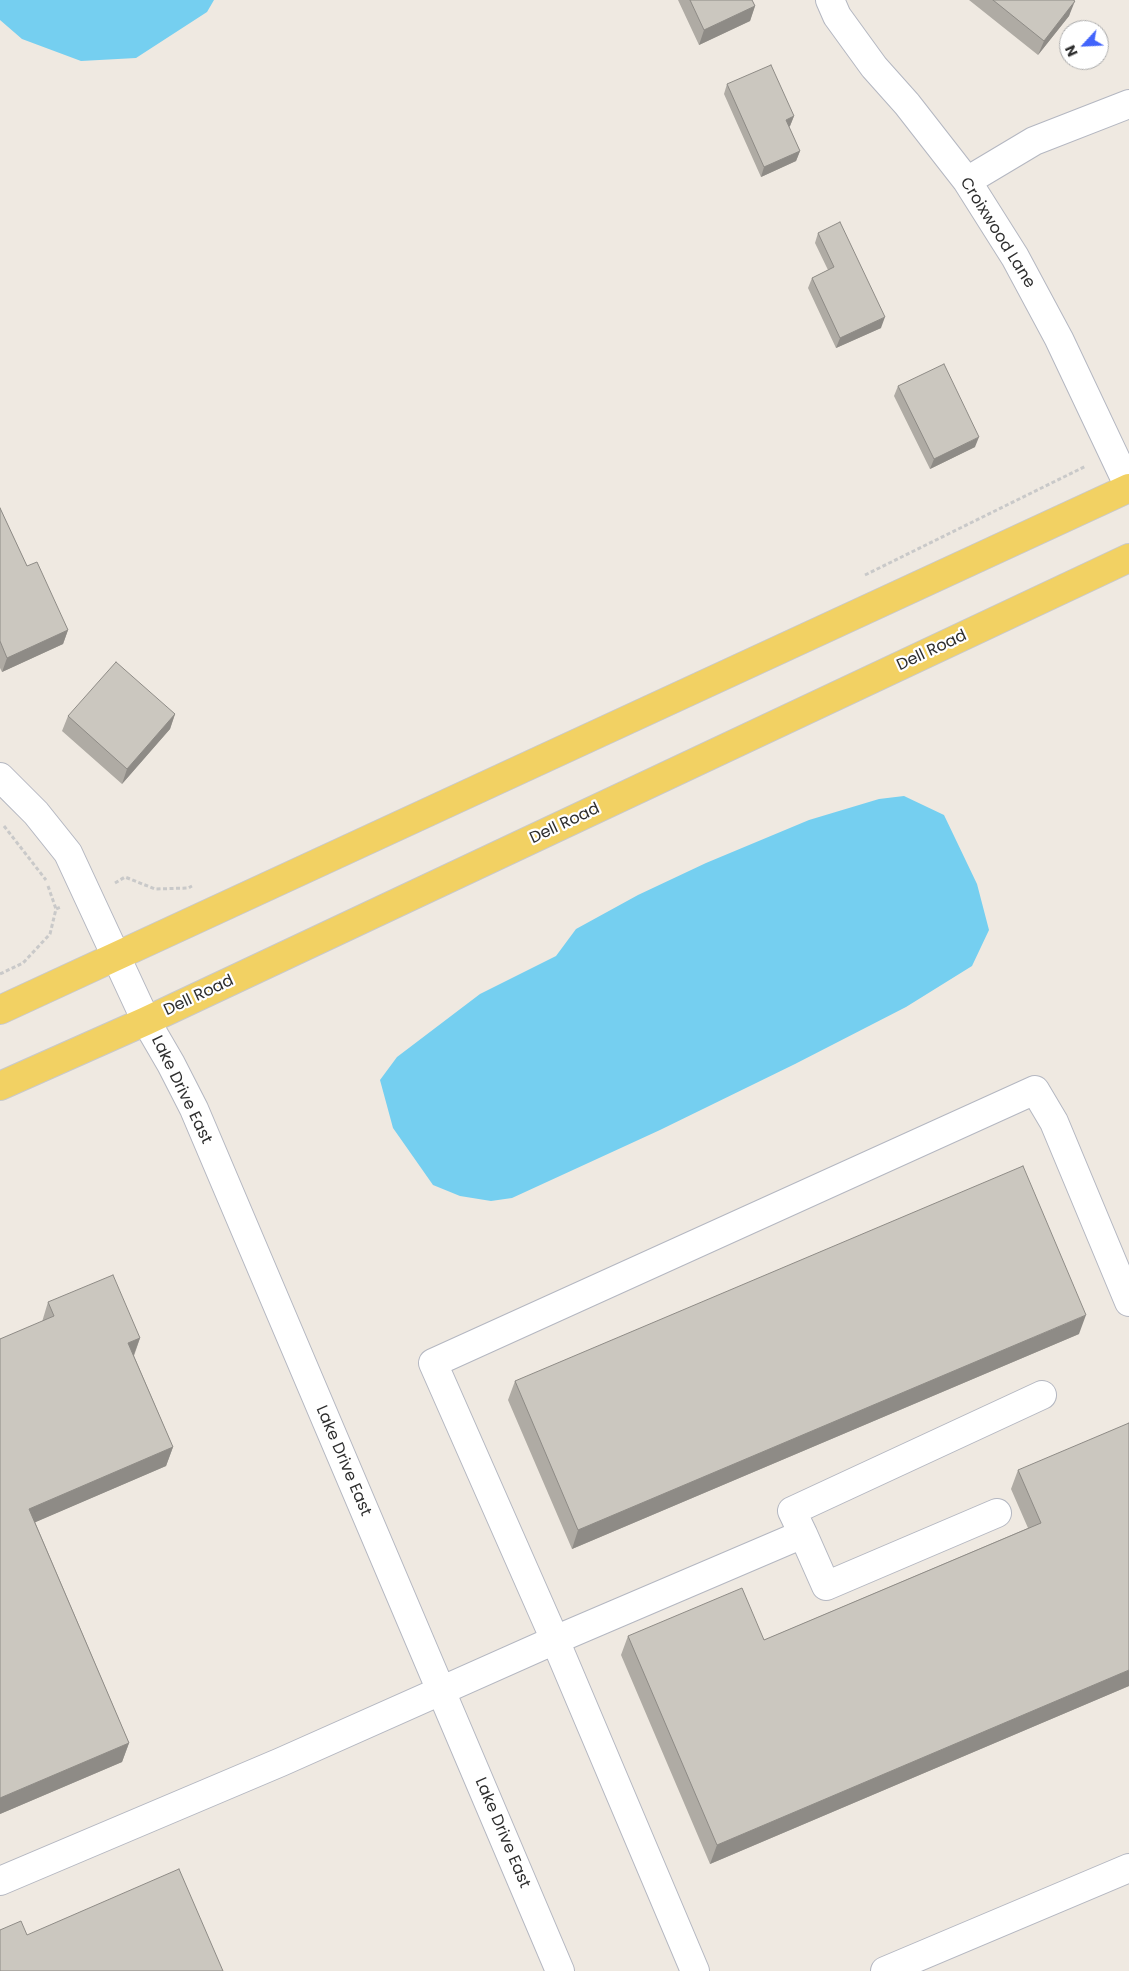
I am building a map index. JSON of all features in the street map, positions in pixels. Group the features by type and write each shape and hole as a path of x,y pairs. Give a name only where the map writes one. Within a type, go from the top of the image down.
{"main road":[{"path":"0,1010 1129,487"},
{"name":"Dell Road","path":"0,1086 146,1021 1129,558"}],"street":[{"name":"Croixwood Lane","path":"830,0 838,16 874,67 907,104 967,181 1015,258 1059,338 1129,487"},
{"path":"967,181 1034,140 1129,104"},
{"name":"Lake Drive East","path":"0,777 36,813 68,853 146,1021 172,1064 194,1109 560,1971"},
{"path":"695,1971 555,1640 433,1363 1034,1090 1054,1122 1129,1302"},
{"path":"997,1513 826,1586 792,1511 1042,1395"},
{"path":"0,1881 281,1762 440,1690 803,1534"},
{"path":"885,1971 1129,1868"}],"path":[{"path":"860,577 1113,453"},
{"path":"0,822 47,882 56,909 50,934 23,963 0,974"},
{"path":"56,909 89,897 125,877 155,889 188,888 197,883"}],"water":[{"path":"0,0 214,0 207,12 136,58 81,61 22,39 0,20"},
{"path":"904,796 944,815 977,884 989,930 972,966 906,1007 795,1064 660,1130 512,1198 491,1201 460,1196 433,1185 393,1128 380,1080 397,1057 480,994 556,956 576,929 638,895 706,863 809,820 879,799"}],"building":[{"path":"690,0 752,0 755,6 704,30"},
{"path":"993,0 1075,1 1044,41"},
{"path":"771,65 794,116 786,120 800,151 764,167 727,84"},
{"path":"840,222 885,317 840,338 812,278 834,267 818,233"},
{"path":"944,364 979,437 934,459 898,386"},
{"path":"0,508 27,566 37,562 68,630 7,658 0,641"},
{"path":"116,662 175,714 127,769 68,716"},
{"path":"1023,1166 1086,1315 578,1530 515,1381"},
{"path":"113,1275 140,1338 128,1343 173,1447 29,1509 129,1743 0,1798 0,1339 54,1316 48,1302"},
{"path":"1129,1423 1129,1670 717,1845 628,1636 742,1588 764,1640 1041,1523 1018,1470"},
{"path":"179,1869 223,1971 0,1971 0,1930 21,1921 27,1935"}]}
